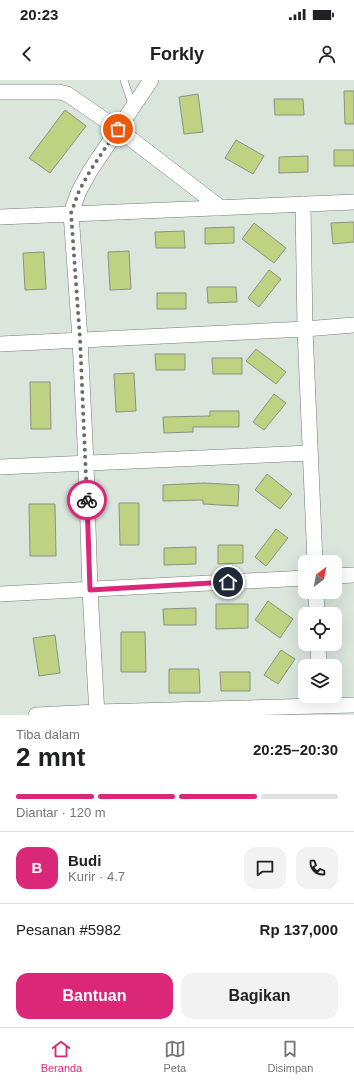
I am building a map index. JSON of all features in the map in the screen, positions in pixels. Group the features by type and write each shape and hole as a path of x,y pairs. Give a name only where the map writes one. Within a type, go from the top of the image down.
{"street":[{"path":"97,713 90,590 80,339 71,213 79,191 90,171 151,80"},
{"path":"0,92 59,92 67,94 118,129 220,208"},
{"path":"0,217 354,202"},
{"path":"303,204 305,329 315,555"},
{"path":"0,344 305,329 354,325"},
{"path":"0,467 310,453"},
{"path":"342,575 354,574"},
{"path":"0,594 298,578"},
{"path":"36,715 298,702"},
{"path":"342,703 354,704"}],"lane":[{"path":"124,80 133,107"}],"building":[{"path":"344,91 354,91 354,124 345,124"},
{"path":"198,94 203,132 184,134 179,97"},
{"path":"274,99 303,99 304,115 275,115"},
{"path":"65,110 86,126 50,173 29,158"},
{"path":"236,140 264,156 253,174 225,158"},
{"path":"334,150 354,150 354,166 334,166"},
{"path":"308,156 308,172 279,173 279,157"},
{"path":"354,222 354,242 333,244 331,223"},
{"path":"254,223 286,248 274,263 242,239"},
{"path":"234,227 234,243 205,244 205,228"},
{"path":"184,231 185,248 156,248 155,232"},
{"path":"129,251 131,289 110,290 108,252"},
{"path":"44,252 46,289 25,290 23,253"},
{"path":"269,270 281,279 259,307 248,298"},
{"path":"207,287 236,287 237,302 208,303"},
{"path":"157,293 186,293 186,309 157,309"},
{"path":"256,349 286,372 276,384 246,361"},
{"path":"155,354 185,354 185,370 156,370"},
{"path":"212,358 242,358 242,374 213,374"},
{"path":"134,373 136,411 116,412 114,374"},
{"path":"30,382 50,382 51,429 31,429"},
{"path":"274,394 286,403 264,430 253,422"},
{"path":"210,411 239,411 239,427 193,427 193,432 164,433 163,417 210,416"},
{"path":"267,474 292,494 280,509 255,490"},
{"path":"204,483 239,485 238,506 203,504 203,500 163,501 163,485"},
{"path":"119,503 139,503 139,545 120,545"},
{"path":"29,504 55,504 56,556 30,556"},
{"path":"276,529 288,538 266,566 255,557"},
{"path":"218,545 243,545 243,563 218,564"},
{"path":"196,547 196,564 164,565 164,548"},
{"path":"268,601 293,619 280,638 255,620"},
{"path":"216,604 248,604 248,628 216,629"},
{"path":"196,608 196,625 164,625 163,609"},
{"path":"121,632 145,632 146,672 121,672"},
{"path":"55,635 60,673 39,676 33,638"},
{"path":"281,650 295,659 278,684 264,675"},
{"path":"169,669 199,669 200,693 169,693"},
{"path":"220,672 250,672 250,691 221,691"}],"way so far":[{"path":"87,500 80,339 71,213 79,191 90,171 118,129"}],"route":[{"path":"87,500 90,590 228,582"}]}
